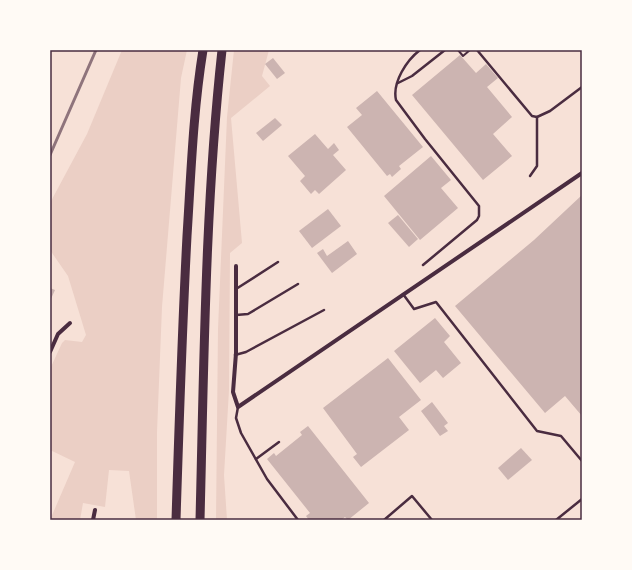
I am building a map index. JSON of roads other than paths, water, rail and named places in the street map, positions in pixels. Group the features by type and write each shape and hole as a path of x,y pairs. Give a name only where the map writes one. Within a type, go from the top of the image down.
{"highway":[{"path":"176,520 183,310 197,89 203,50"},
{"path":"200,520 209,224 214,121 222,50"}],"street":[{"path":"236,266 236,356 233,392 238,407 582,173"},
{"path":"50,352 58,334 70,323"},
{"path":"93,520 95,510"}],"lane":[{"path":"420,50 411,57 398,83 396,100 425,139 479,206 479,216 476,220 423,265"},
{"path":"398,83 412,76 445,50"},
{"path":"477,50 532,116 537,117 550,111 582,87"},
{"path":"530,176 537,166 537,117"},
{"path":"236,289 278,262"},
{"path":"236,315 248,314 298,284"},
{"path":"403,294 414,309 436,302 537,431 561,436 582,462"},
{"path":"236,356 324,310"},
{"path":"238,407 236,418 241,432 267,480 298,520"},
{"path":"256,459 279,442"},
{"path":"384,520 412,496 432,520"},
{"path":"556,520 582,499"}],"railway":[{"path":"50,155 96,50"}]}
